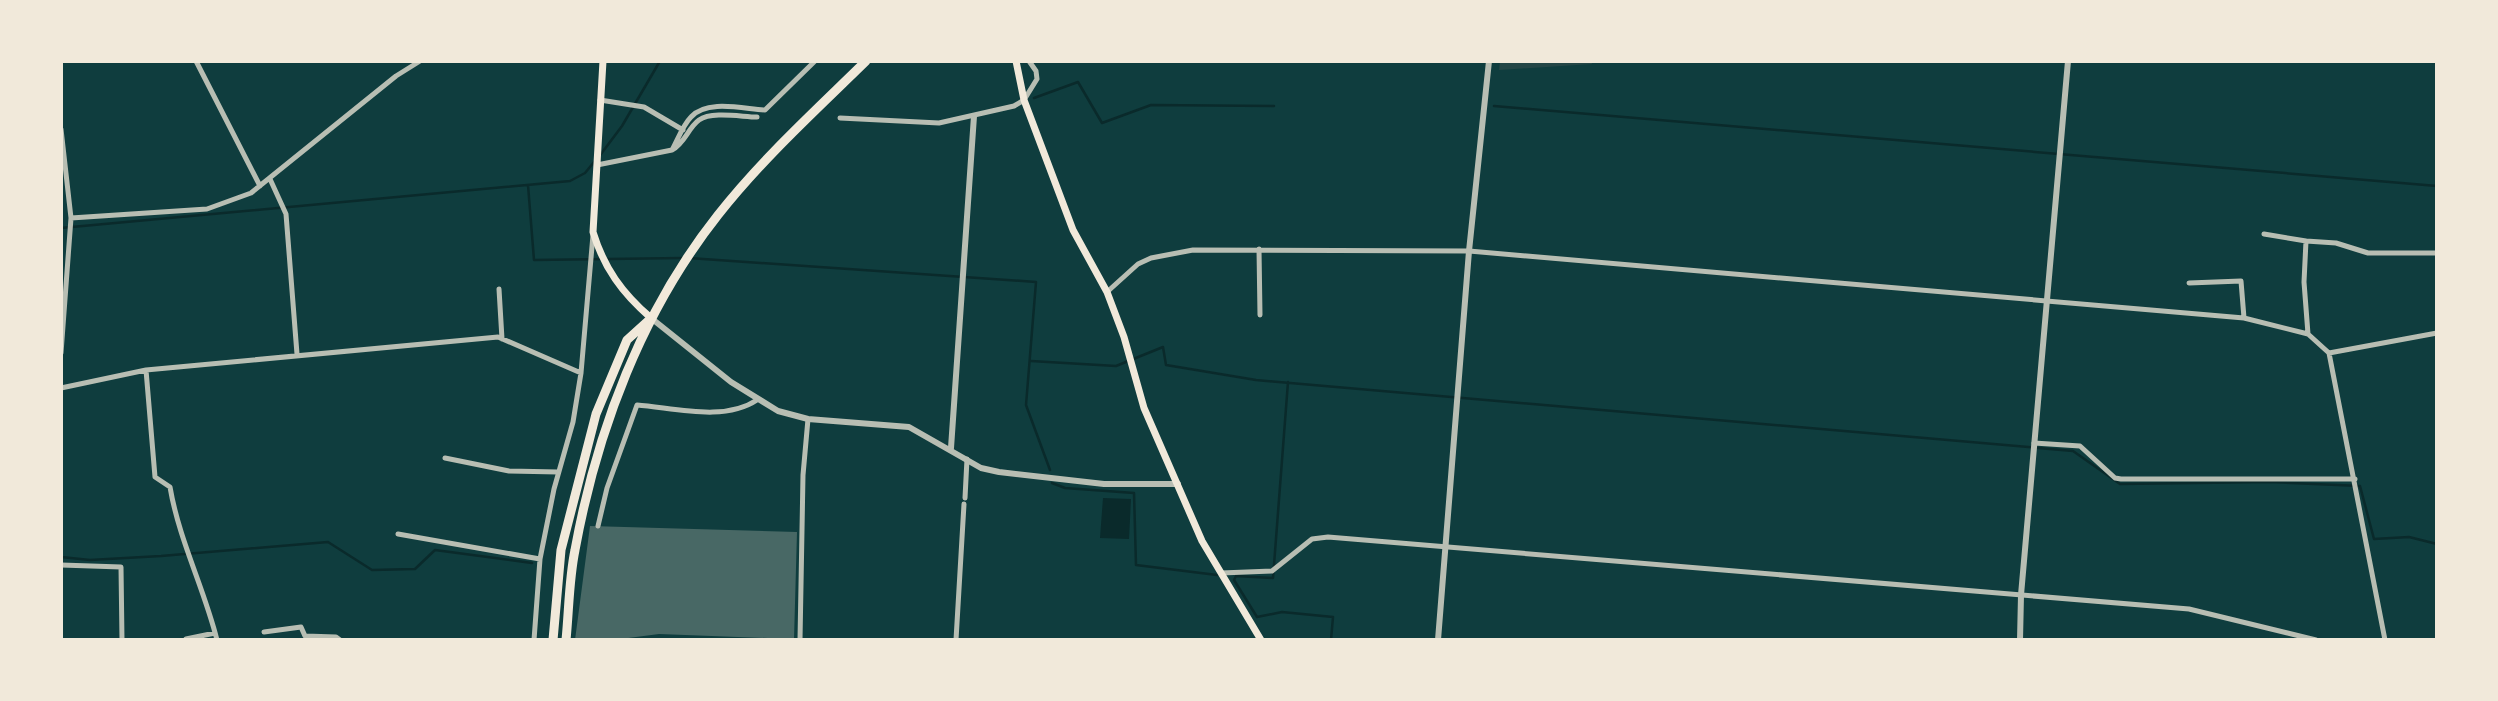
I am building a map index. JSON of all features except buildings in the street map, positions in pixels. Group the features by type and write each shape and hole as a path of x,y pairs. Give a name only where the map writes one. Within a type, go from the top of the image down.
{"highway":[{"path":"566,640 574,552 587,496 607,421 651,318 696,244 731,198 866,61"},
{"path":"554,640 561,550 596,414 628,340 651,318"}],"main road":[{"path":"603,61 593,232 601,257 615,281 651,318"},
{"path":"1016,61 1024,100 1073,230 1107,292 1124,337 1144,408 1202,541 1261,640"}],"street":[{"path":"196,61 260,186"},
{"path":"71,218 207,209 251,193 396,76 419,61"},
{"path":"672,150 682,130 698,111 711,107 765,110 816,61"},
{"path":"840,118 939,123 1014,106 1024,100 1037,79 1036,71 1029,61"},
{"path":"1437,640 1469,251 1489,61"},
{"path":"2020,640 2021,595 2068,61"},
{"path":"600,100 644,107 682,130"},
{"path":"597,165 672,150 680,146 699,120 708,117 757,117"},
{"path":"951,448 974,117"},
{"path":"61,129 71,218 64,267 61,353"},
{"path":"270,179 286,214 297,354"},
{"path":"534,640 540,559 558,472 573,422 581,373 593,232"},
{"path":"2264,234 2336,243 2368,253 2437,253"},
{"path":"2306,241 2304,282 2308,334"},
{"path":"1259,249 1260,315"},
{"path":"1107,292 1138,264 1151,258 1193,250 1469,251 2244,318 2308,334 2329,353 2385,640"},
{"path":"2189,283 2241,281 2244,318"},
{"path":"499,289 502,339"},
{"path":"651,318 757,400 778,411 808,419 909,427 951,448 981,468 999,472 1104,484 1178,484"},
{"path":"2329,353 2437,333"},
{"path":"61,388 146,370 297,354 502,339 581,373"},
{"path":"146,370 155,477 170,487 174,510 216,636 186,639"},
{"path":"598,526 607,488 637,405 726,412 741,410 757,400"},
{"path":"800,640 803,475 808,419"},
{"path":"2034,443 2080,446 2115,478 2121,479 2355,479"},
{"path":"445,458 509,471 558,472"},
{"path":"956,640 967,459"},
{"path":"398,534 540,559"},
{"path":"1221,573 1272,571 1312,539 1328,537 2189,609 2316,640"},
{"path":"61,565 121,567 122,640"},
{"path":"264,632 301,627 305,636 336,637 340,640"}],"shaded area":[{"path":"1500,61 1591,61 1592,64 1499,70"},
{"path":"1103,498 1131,499 1129,539 1100,538"}],"waterway":[{"path":"601,154 622,126 660,61"},
{"path":"1034,98 1078,82 1102,123 1151,105 1274,106"},
{"path":"1494,106 2437,186"},
{"path":"61,228 570,181 585,173 594,162"},
{"path":"528,185 534,260 683,258"},
{"path":"689,258 1036,282 1026,405 1050,470"},
{"path":"1031,361 1116,366 1163,347 1166,365 1256,380 2073,451 2120,484 2270,482 2360,486 2374,539 2409,537 2437,544"},
{"path":"1288,382 1273,578 1236,576 1234,580 1257,617 1282,612 1333,617 1331,640"},
{"path":"1052,483 1065,488 1134,493 1136,565 1217,575"},
{"path":"61,557 90,560 328,542 372,570 415,569 435,550 532,563"},
{"path":"633,640 659,640"}]}
